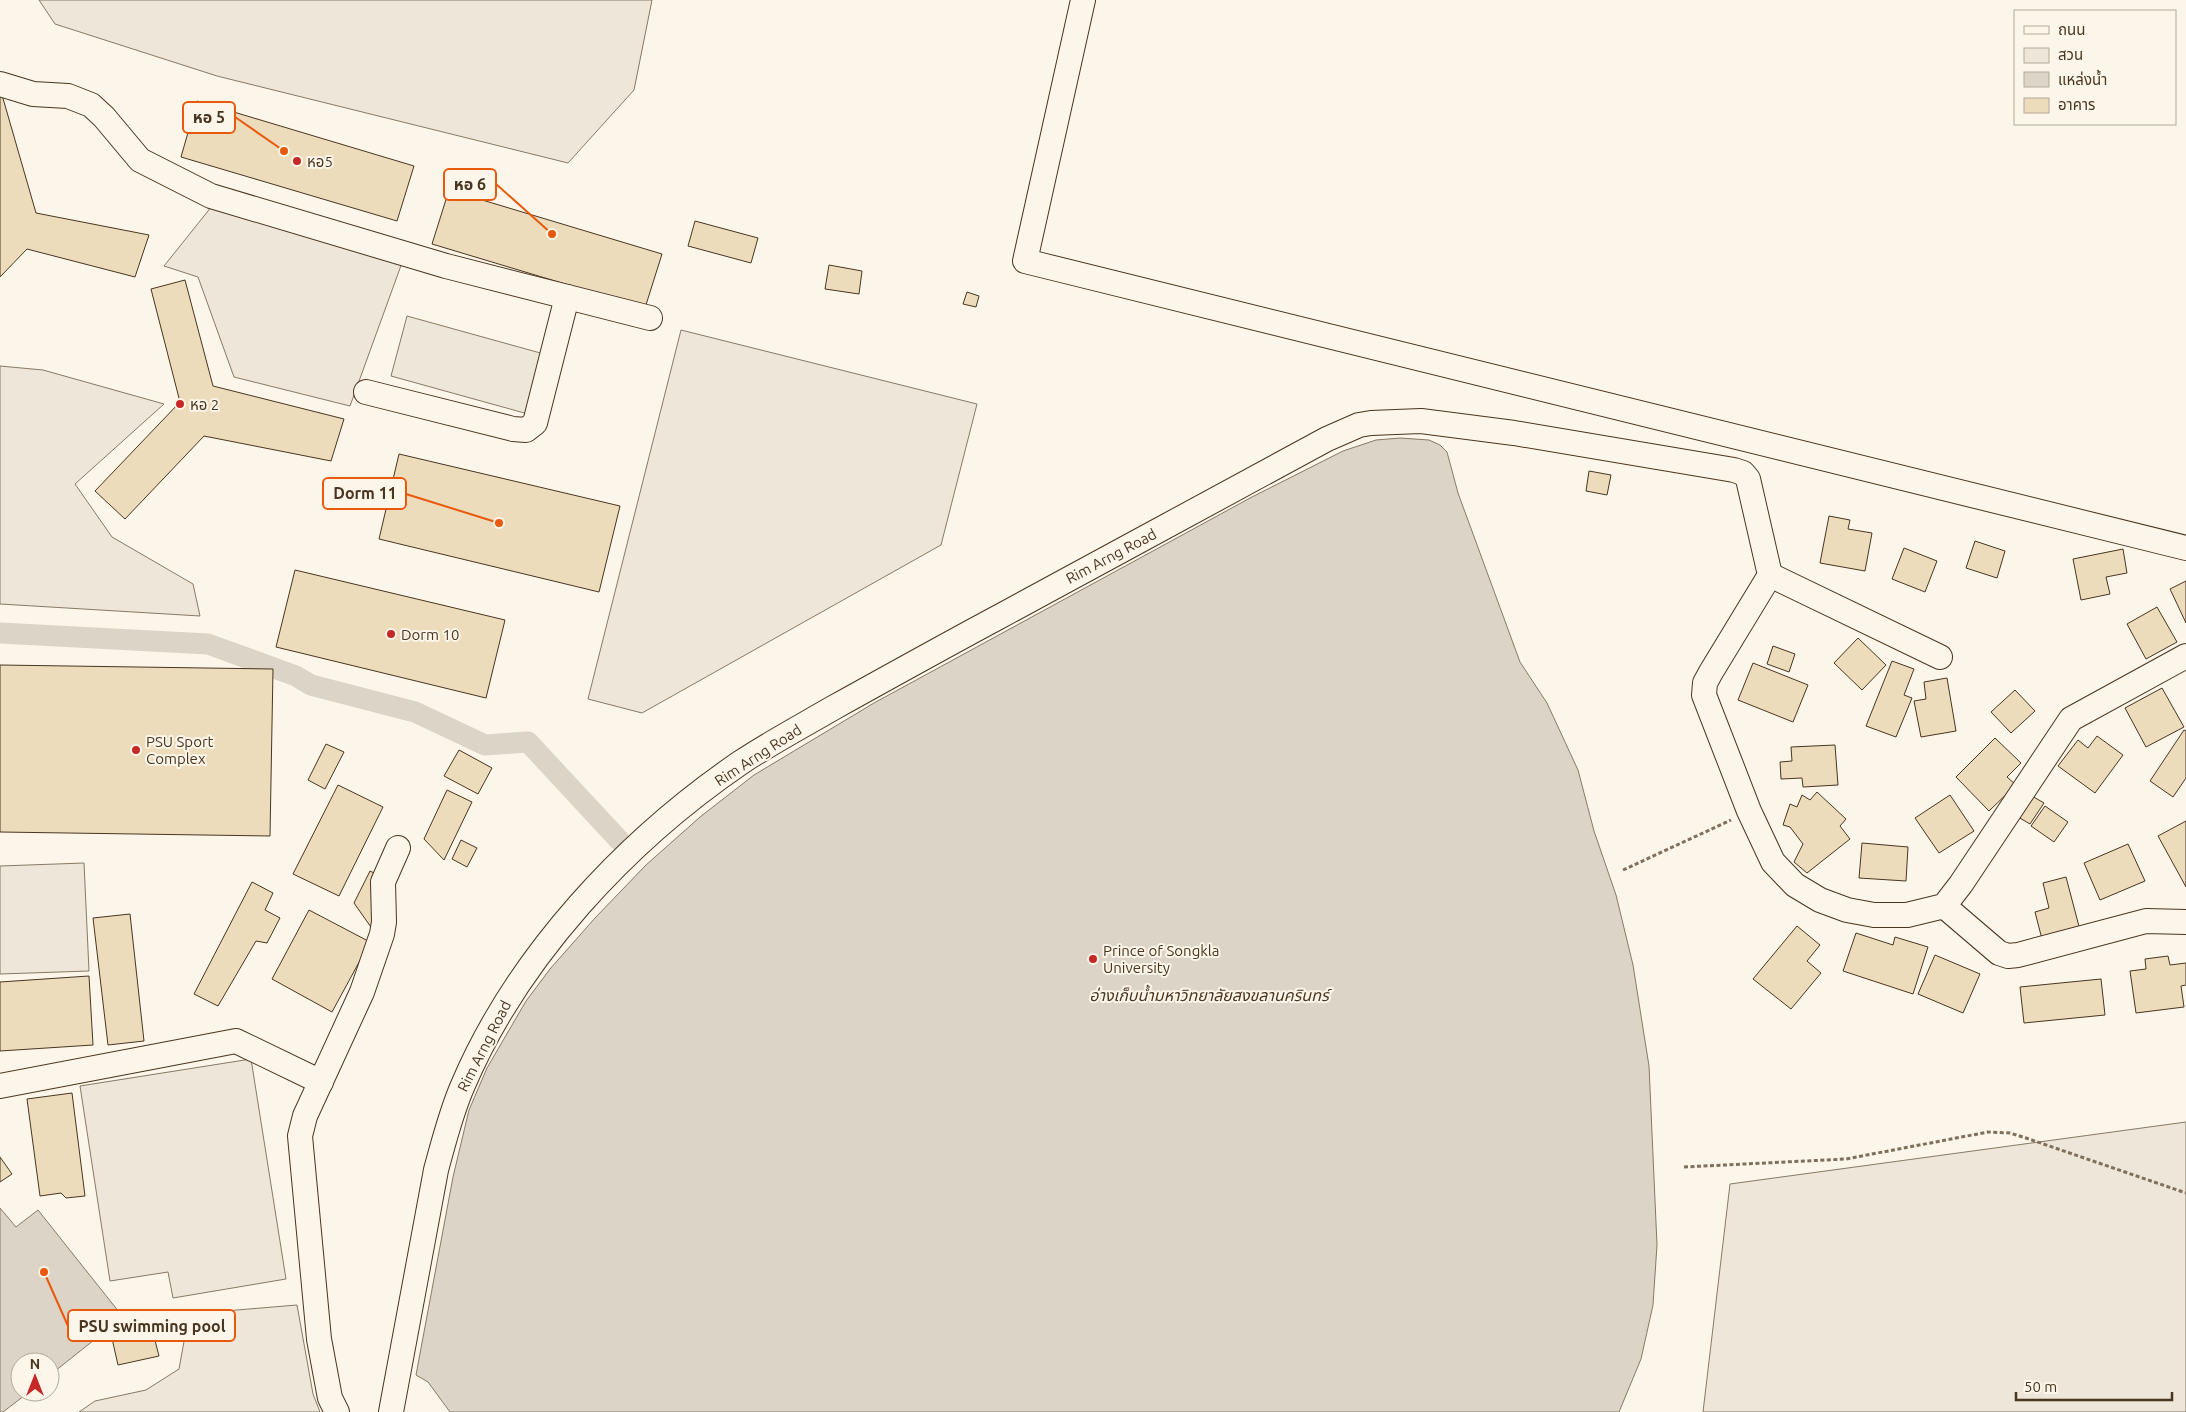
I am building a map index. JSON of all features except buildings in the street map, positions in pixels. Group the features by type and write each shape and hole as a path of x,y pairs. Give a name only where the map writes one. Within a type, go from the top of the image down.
{"street":[{"path":"1083,0 1025,261 2186,548"},
{"path":"0,84 33,94 60,95 91,105 104,117 140,160 211,196 446,266 650,318"},
{"path":"366,392 513,429 526,430 535,422 567,297"},
{"name":"Rim Arng Road","path":"391,1412 436,1170 445,1136 462,1087 489,1029 521,979 567,919 626,856 696,795 742,762 791,732 923,657 1326,439 1371,422 1400,420 1457,425 1514,433 1743,474 1748,479 1770,576"},
{"path":"1940,657 1770,576 1711,672 1703,689 1710,713 1772,862 1795,886 1812,896 1847,910 1874,915 1913,915 1944,906 1961,884 2071,719 2186,656"},
{"path":"337,1412 330,1398 318,1339 300,1136 305,1116 362,992 382,934 384,922 383,882 398,848"},
{"path":"1944,906 1999,953 2008,956 2152,920 2186,922"},
{"path":"0,1086 236,1041 321,1082"}],"path":[{"path":"1623,870 1750,811"},
{"path":"1684,1167 1846,1159 1979,1134 1999,1132 2026,1138 2186,1193"}],"green space":[{"path":"39,0 652,0 634,90 568,163 217,76 55,24"},
{"path":"212,206 403,260 350,406 234,377 198,277 164,266"},
{"path":"681,330 977,404 941,545 642,713 588,699"},
{"path":"0,366 43,370 164,404 75,484 112,537 193,584 200,616 0,604"},
{"path":"84,863 89,971 0,974 0,866"},
{"path":"251,1059 286,1279 173,1298 168,1272 110,1281 80,1086"},
{"path":"2186,1122 2186,1412 1703,1412 1730,1184"},
{"path":"297,1305 313,1394 320,1412 79,1412 95,1401 146,1390 179,1369 189,1314"}],"shaded area":[{"path":"407,316 544,354 528,414 391,376"}],"water":[{"name":"อ่างเก็บน้ำมหาวิทยาลัยสงขลานครินทร์","path":"1400,438 1429,440 1440,445 1447,452 1458,493 1520,662 1547,703 1578,770 1594,831 1616,895 1633,965 1649,1066 1657,1245 1653,1305 1641,1359 1619,1412 450,1412 428,1382 416,1375 453,1177 469,1110 487,1068 526,1001 550,969 595,918 646,865 700,817 754,775 874,703 1252,497 1343,451 1376,440"},
{"path":"0,1208 16,1227 38,1210 123,1317 60,1367 60,1352 10,1352 10,1402 16,1402 3,1412 0,1412"}],"waterway":[{"path":"0,633 208,644 296,676 311,685 415,712 485,745 528,742 619,840"}],"place":[{"name":"หอ 5","path":"284,151"},
{"name":"หอ5","path":"297,161"},
{"name":"หอ 6","path":"552,234"},
{"name":"หอ 2","path":"180,404"},
{"name":"Dorm 11","path":"499,523"},
{"name":"Dorm 10","path":"391,634"},
{"name":"PSU Sport Complex","path":"136,750"},
{"name":"Prince of Songkla University","path":"1093,959"},
{"name":"PSU swimming pool","path":"44,1272"}]}
